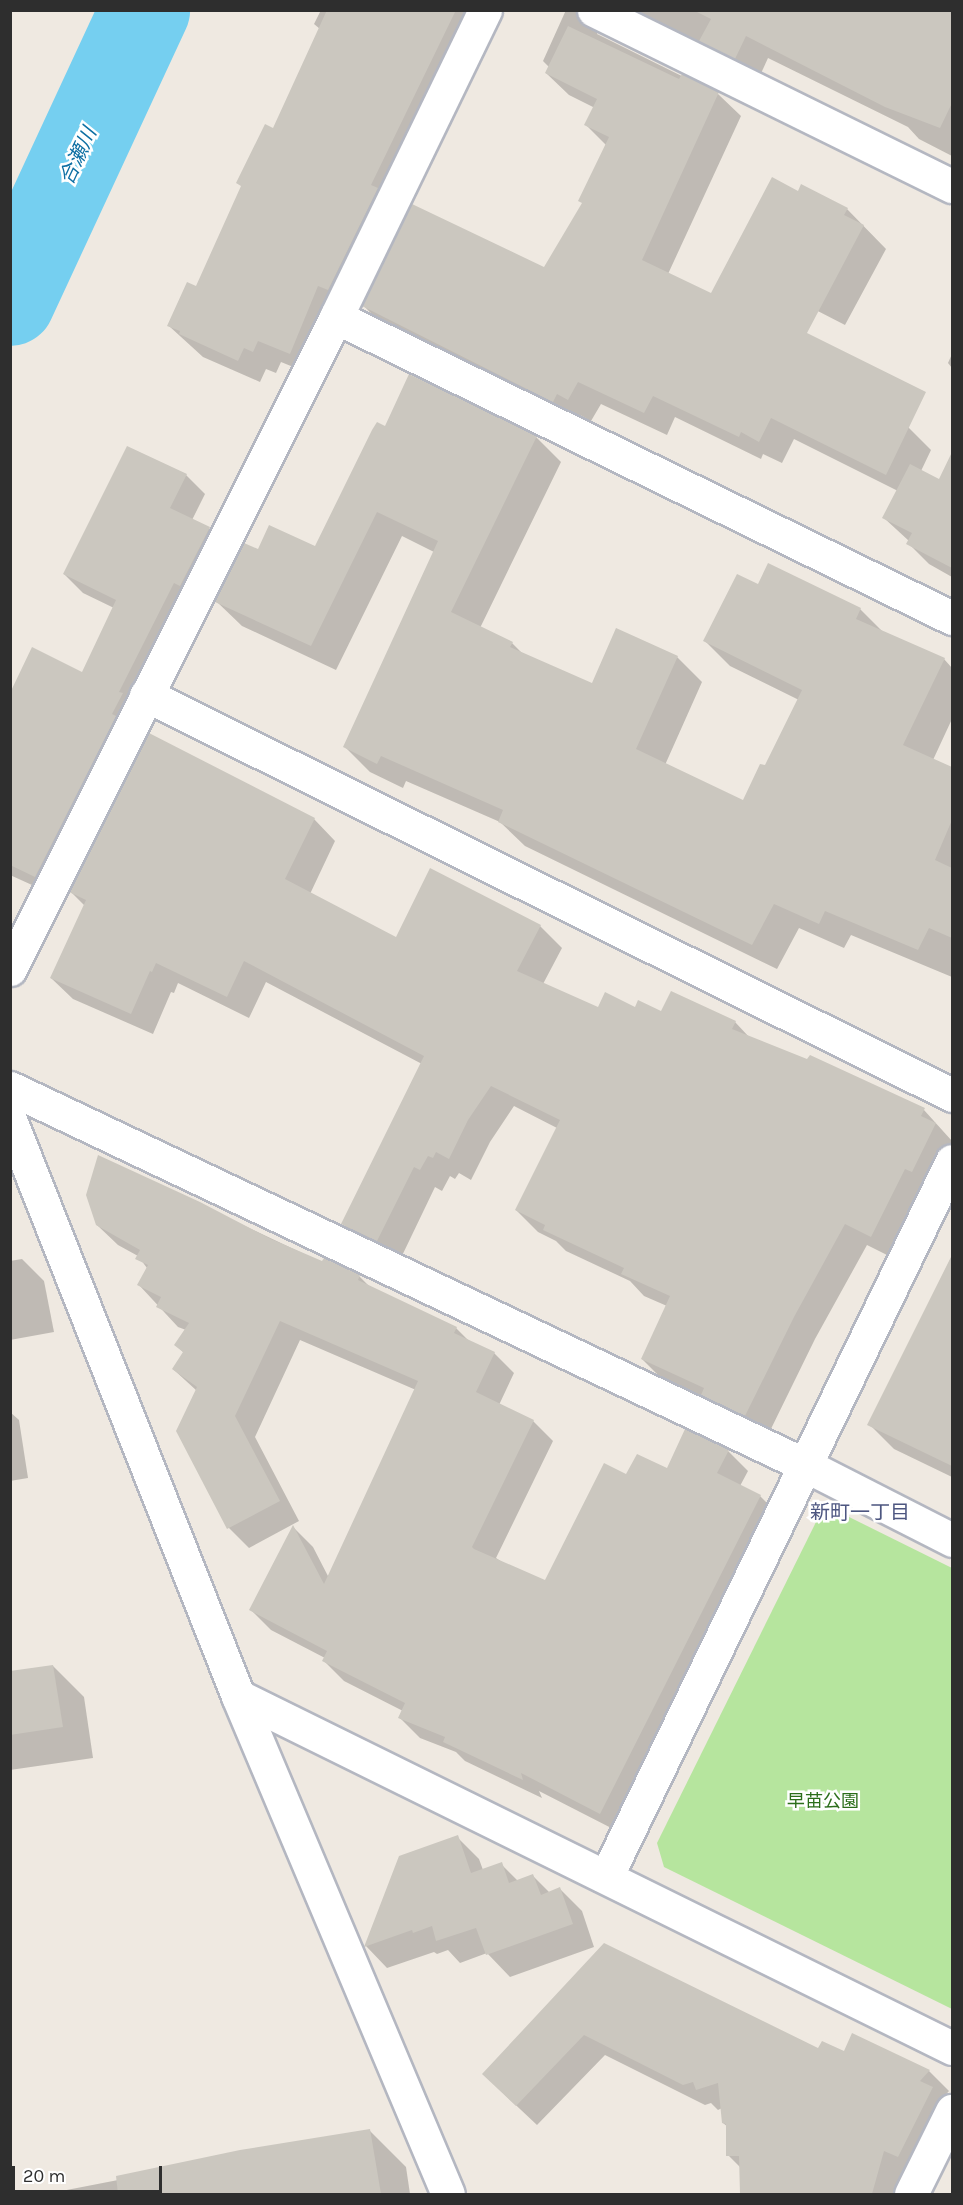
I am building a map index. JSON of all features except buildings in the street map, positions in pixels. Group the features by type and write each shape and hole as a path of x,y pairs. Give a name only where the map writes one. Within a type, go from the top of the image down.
{"street":[{"path":"10,969 336,317 485,10"},
{"path":"594,10 952,186"},
{"path":"336,317 952,618"},
{"path":"146,695 952,1095"},
{"path":"10,1088 805,1466 952,1540"},
{"path":"10,1120 238,1696 448,2194"},
{"path":"606,1876 952,1161"},
{"path":"238,1696 952,2048"},
{"path":"911,2194 952,2111"}],"green space":[{"name":"早苗公園","path":"843,1514 952,1568 952,2009 664,1867 657,1843 818,1518"}],"waterway":[{"name":"合瀬川","path":"10,301 145,10"}],"district":[{"name":"新町一丁目","path":"860,1512"}]}
